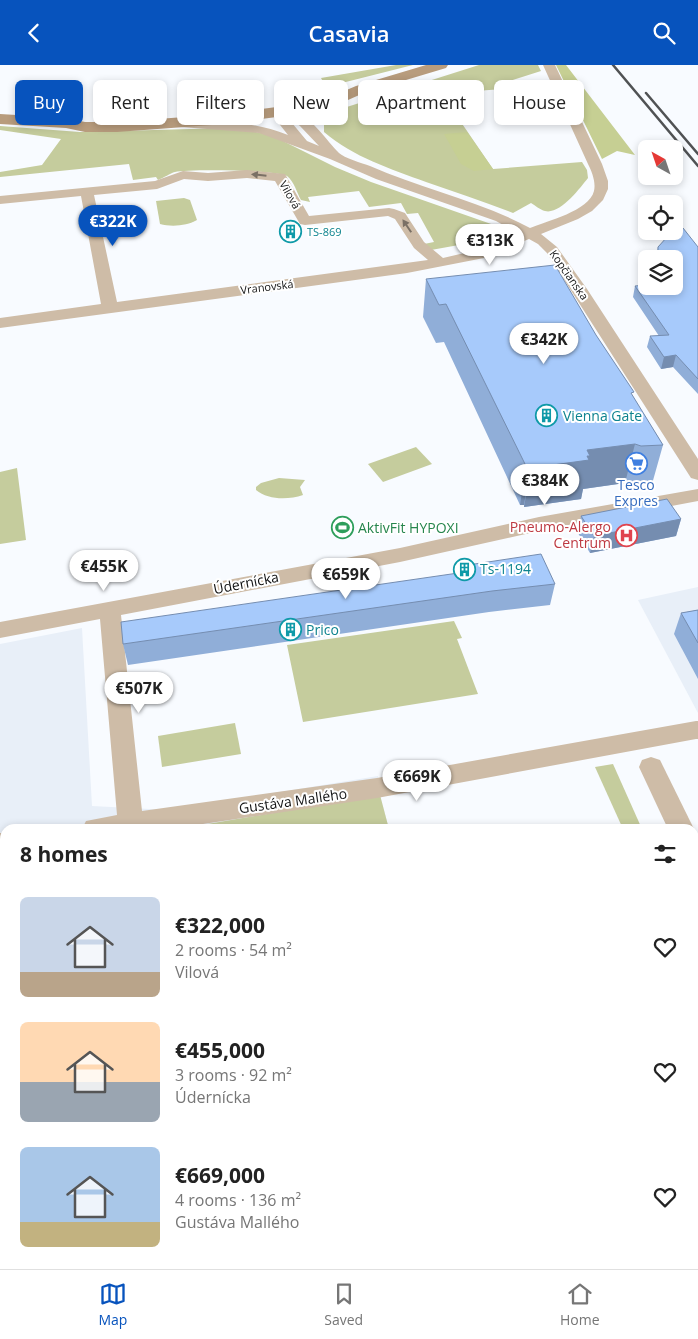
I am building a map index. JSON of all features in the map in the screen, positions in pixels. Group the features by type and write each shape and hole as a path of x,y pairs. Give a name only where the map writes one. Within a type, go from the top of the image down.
{"street":[{"path":"392,80 441,65"},
{"name":"Vranovská","path":"0,323 110,307 382,273 488,251 568,218 597,199 602,187 595,164 549,65"},
{"path":"264,101 406,76"},
{"path":"83,120 177,114"},
{"path":"0,119 15,120"},
{"path":"80,125 93,127 177,124"},
{"name":"Kopčianska","path":"210,125 261,129 303,143 381,176 501,218 530,233 552,250 593,310 698,474"},
{"name":"Kopčianska","path":"287,125 303,143"},
{"name":"Kopčianska","path":"309,125 314,134 335,155"},
{"name":"Vilová","path":"0,200 157,185 183,175 208,177 247,174 280,177 305,221 389,212 400,216 420,245 439,262"},
{"path":"87,193 110,307"},
{"name":"Údernícka","path":"0,630 400,555 549,523 698,495"},
{"path":"110,609 130,824"},
{"name":"Gustáva Mallého","path":"142,824 377,788 696,731"},
{"path":"651,767 679,824"}],"shaded area":[{"path":"698,587 698,713 638,600"},
{"path":"82,628 92,806 169,810 378,776 380,795 388,824 0,824 0,644"}],"green space":[{"path":"396,65 413,65 348,81 322,80 321,78"},
{"path":"479,65 538,65 541,71 513,80 494,80 494,90 484,91 484,80 432,80"},
{"path":"556,65 566,65 578,80 563,80"},
{"path":"584,88 635,155 617,151 602,159 584,122"},
{"path":"358,103 358,125 463,125 493,169 582,162 587,170 588,178 569,200 557,209 545,211 531,203 513,213 413,177 347,149 324,132 324,125 348,125 348,107"},
{"path":"0,126 80,132 228,128 269,134 335,167 371,182 494,225 489,237 470,243 431,250 424,244 434,242 418,213 407,214 401,203 369,207 359,191 308,197 310,202 301,200 289,178 280,174 267,172 183,171 173,173 158,180 156,177 133,180 129,164 0,177 0,172 42,165 61,139 0,130"},
{"path":"467,132 493,169 474,171 461,164 444,134"},
{"path":"184,198 190,200 197,220 189,224 160,224 156,201"},
{"path":"416,447 432,464 383,482 368,464"},
{"path":"17,468 26,540 0,544 0,472"},
{"path":"279,478 305,480 300,487 303,495 291,498 278,498 266,496 256,490 256,487 261,483"},
{"path":"454,621 462,638 457,639 478,694 303,722 287,645"},
{"path":"235,723 241,754 162,767 158,736"},
{"path":"613,764 640,824 621,824 595,767"},
{"path":"380,795 388,824 208,824"}],"building":[{"path":"683,228 698,247 698,379 676,355 664,357 650,336 669,335 641,295 683,295 683,250 658,250 658,247 664,240 683,240"},
{"name":"Vienna Gate","path":"555,265 596,335 634,392 631,393 663,445 641,446 635,444 587,450 590,456 587,456 589,460 531,468 530,465 526,466 446,304 439,305 426,279"},
{"path":"667,499 681,519 594,536 581,516"},
{"path":"541,554 555,584 492,591 123,644 121,622 472,571 468,565"},
{"path":"698,610 698,643 681,613"}],"railway":[{"path":"613,65 698,166"},
{"path":"646,93 698,154"}],"place":[{"name":"TS-869","path":"291,232"},
{"name":"Vienna Gate","path":"547,416"},
{"name":"Tesco Expres","path":"636,463"},
{"name":"AktivFit HYPOXI","path":"342,528"},
{"name":"Pneumo-Alergo Centrum","path":"627,535"},
{"name":"Ts-1194","path":"464,569"},
{"name":"Prico","path":"290,630"}]}
